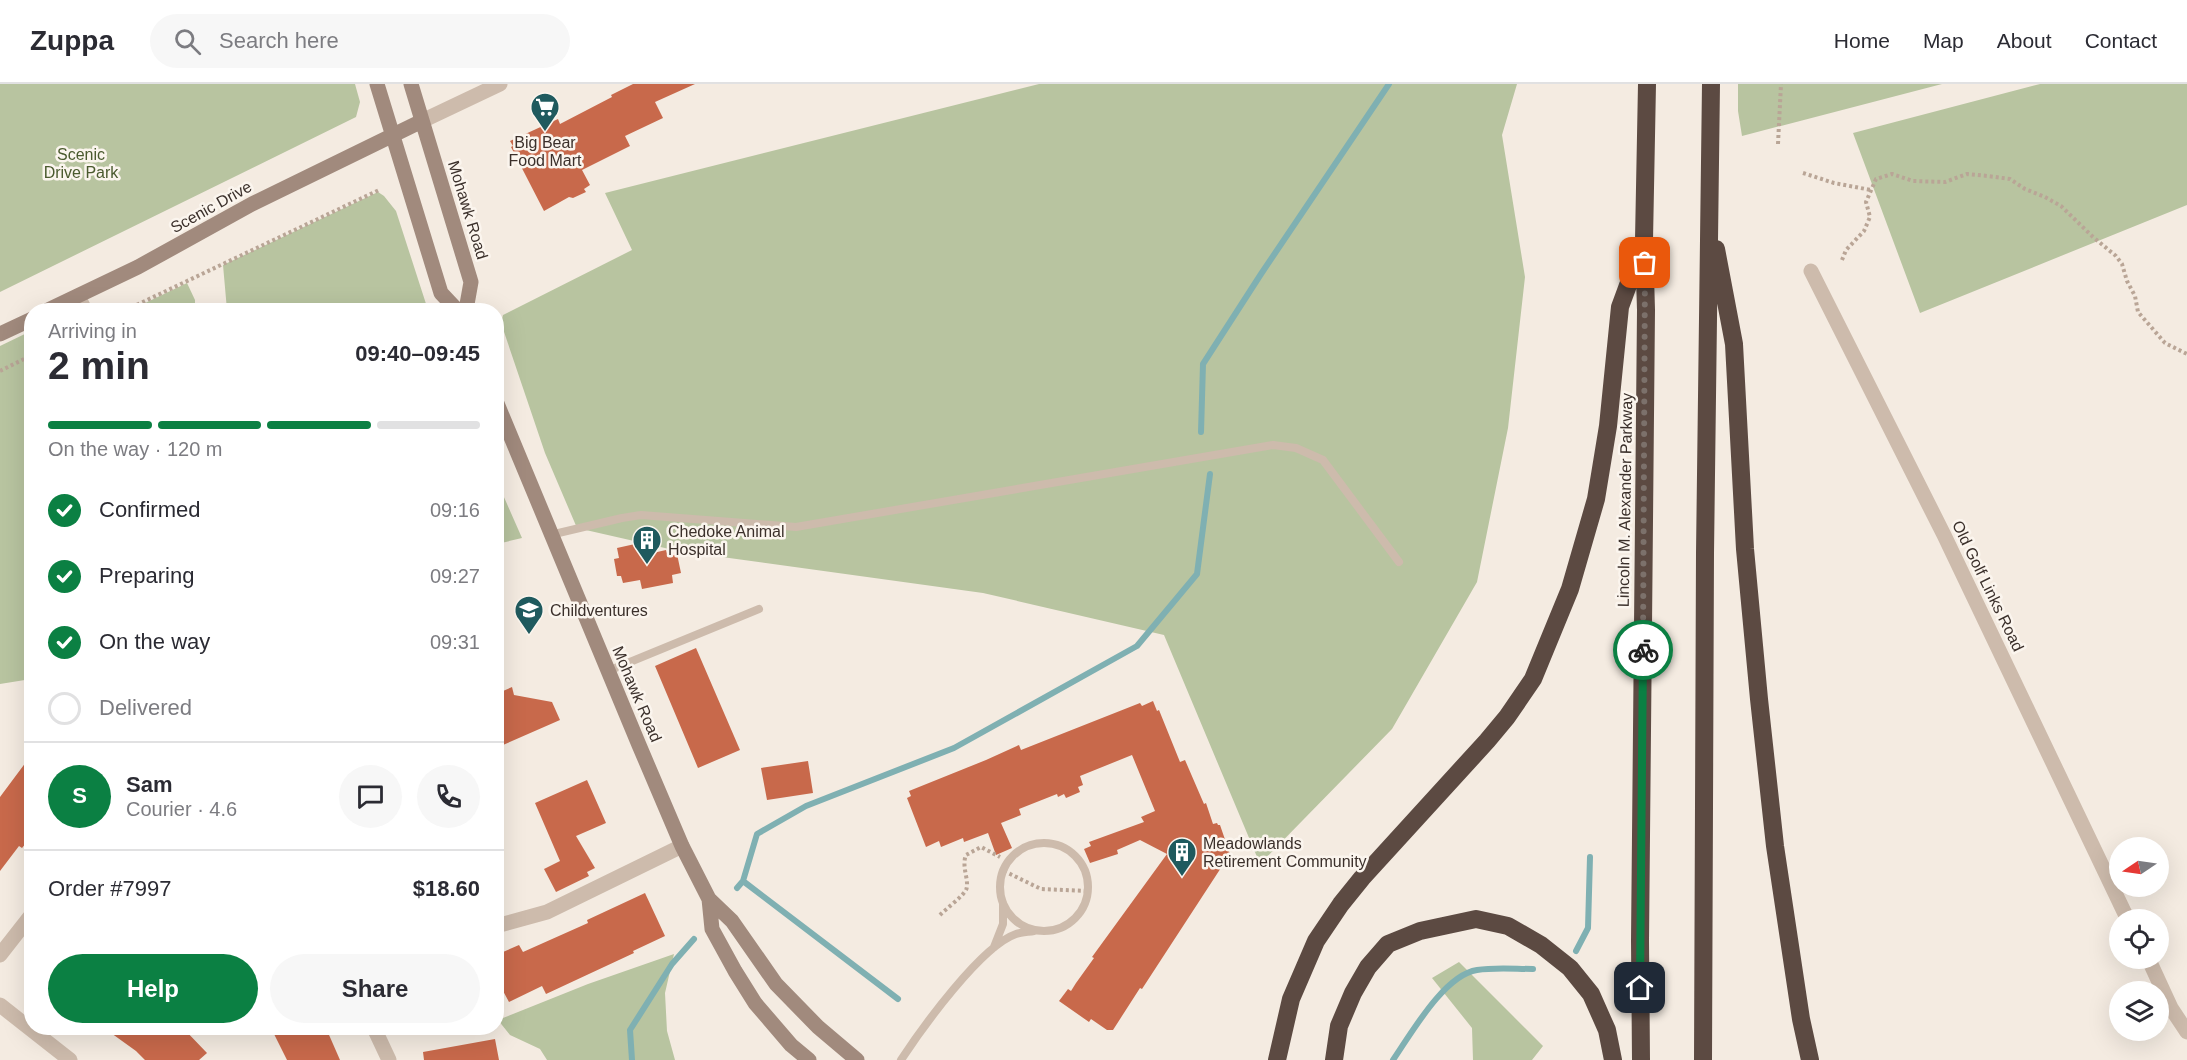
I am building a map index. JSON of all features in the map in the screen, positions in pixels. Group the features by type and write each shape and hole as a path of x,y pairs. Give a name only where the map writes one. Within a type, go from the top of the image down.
{"highway":[{"name":"Lincoln M. Alexander Parkway","path":"1641,1060 1646,310 1644,240 1647,84"},
{"path":"1702,1060 1711,84"},
{"path":"1709,211 1734,344 1745,549 1775,846 1801,1019 1810,1060"},
{"path":"1277,1060 1291,999 1322,932 1362,878 1487,741 1533,679 1570,589 1596,499 1608,426 1620,307 1644,240"},
{"path":"1334,1060 1339,1026 1353,993 1368,967 1388,944 1420,931 1476,919 1509,926 1541,945 1570,968 1591,994 1607,1030 1613,1060"}],"main road":[{"path":"376,84 441,293 450,303"},
{"name":"Mohawk Road","path":"411,84 471,282 467,303"},
{"name":"Scenic Drive","path":"63,303 138,267 252,204 422,121"},
{"path":"0,334 24,323"},
{"name":"Mohawk Road","path":"504,421 682,846 709,898 732,921 776,984 818,1027 857,1060"},
{"name":"Mohawk Road","path":"709,898 712,929 735,971 756,1003 791,1045 809,1060"}],"street":[{"path":"422,121 500,84"},
{"name":"Old Golf Links Road","path":"1811,271 1944,536 2123,909"},
{"path":"78,296 82,303"},
{"path":"504,924 547,912 682,846"},
{"path":"0,955 24,924"},
{"path":"2153,969 2171,1008 2187,1032"},
{"path":"0,1005 24,1024"},
{"path":"38,1035 70,1060"},
{"path":"377,1035 389,1060"}],"lane":[{"path":"550,535 641,515 796,527 1273,445 1296,448 1323,460 1399,562"},
{"path":"608,671 759,609"},
{"path":"901,1060 917,1035 972,968 994,947 1015,934 1053,930 1067,925 1080,914 1087,900 1089,884 1085,869 1072,852 1058,845 1043,843 1028,846 1014,854 1004,871 1001,882 1003,924 994,947"},
{"path":"1003,902 1011,916 1023,926 1037,931"}],"path":[{"path":"1778,144 1780,84"},
{"path":"1803,173 1833,183 1872,190"},
{"path":"1842,260 1846,250 1864,231 1870,217 1866,202 1876,179 1892,174 1913,181 1934,182 1945,182 1967,174 2010,179 2025,189 2045,196 2061,206 2092,237 2116,256 2122,264 2135,296 2138,312 2165,343 2187,354"},
{"path":"141,303 379,190"},
{"path":"0,370 24,359"},
{"path":"940,915 966,890 967,882 963,861 966,855 981,847 1000,857"},
{"path":"1004,871 1041,889 1088,891"}],"green space":[{"name":"Scenic Drive Park","path":"0,84 355,84 360,102 356,117 0,292"},
{"path":"1039,84 1517,84 1502,135 1525,277 1508,428 1477,582 1392,729 1260,864 1164,635 983,593 678,551 577,528 545,453 504,332 504,314 632,250 605,193"},
{"path":"1738,84 1942,84 1742,136 1738,111"},
{"path":"2040,84 2187,84 2187,205 1920,313 1853,133"},
{"path":"378,192 396,211 426,303 226,303 223,265"},
{"path":"187,283 195,300 195,303 145,303"},
{"path":"24,334 24,680 0,684 0,346"},
{"path":"504,497 522,538 504,542"},
{"path":"674,954 665,993 667,1031 675,1060 547,1060 540,1049 510,1035 504,1028 504,1018 588,984"},
{"path":"1459,962 1543,1046 1532,1060 1473,1060 1472,1028 1432,978"}],"building":[{"path":"633,84 695,84 655,102 663,118 625,136 630,146 582,170 590,185 584,189 586,192 573,198 569,197 544,211 510,141 558,119 560,124"},
{"name":"Chedoke Animal Hospital","path":"635,544 636,550 643,548 644,555 666,550 668,557 677,554 681,573 672,575 673,583 642,589 640,580 623,583 621,576 617,576 614,559 619,558 617,548"},
{"path":"696,648 740,750 698,768 655,666"},
{"path":"512,687 514,695 552,702 560,720 504,744 504,690"},
{"name":"Meadowlands Retirement Community","path":"1153,701 1157,711 1159,710 1180,762 1185,760 1204,804 1206,803 1213,824 1220,825 1230,854 1142,989 1140,988 1113,1030 1107,1030 1091,1019 1089,1022 1059,1001 1068,989 1071,991 1094,958 1092,957 1167,854 1140,840 1117,850 1118,854 1090,863 1084,849 1091,846 1089,842 1144,822 1141,817 1155,811 1132,755 1080,776 1083,785 1078,787 1080,792 1066,798 1064,794 1058,797 1057,794 1019,809 1021,815 1001,823 1012,848 996,855 988,833 964,842 963,838 941,847 939,841 926,847 907,798 911,796 909,791 1019,745 1021,750 1140,703 1142,706"},
{"path":"808,761 813,793 767,800 761,768"},
{"path":"24,765 24,846 22,848 19,846 0,871 0,797"},
{"path":"587,780 606,823 576,836 595,868 587,872 589,876 556,892 544,869 560,861 535,803"},
{"path":"645,893 665,936 546,994 542,986 509,1002 504,993 504,952 519,945 523,952 588,923 587,920"},
{"path":"114,1035 190,1035 207,1053 199,1060 145,1060"},
{"path":"274,1035 329,1035 340,1060 287,1060"},
{"path":"495,1039 499,1060 424,1060 423,1052"}],"waterway":[{"path":"1201,432 1203,364 1389,84"},
{"path":"737,888 743,881 757,834 806,806 954,748 1137,646 1197,574 1210,474"},
{"path":"1576,951 1588,928 1590,857"},
{"path":"743,881 898,999"},
{"path":"632,1060 630,1030 672,964 694,939"},
{"path":"1393,1060 1429,1007 1452,983 1465,974 1484,969 1533,969"}],"way so far":[{"path":"1643,650 1645,263"}],"place":[{"name":"Big Bear Food Mart","path":"545,132"},
{"name":"Chedoke Animal Hospital","path":"647,566"},
{"name":"Childventures","path":"529,636"},
{"name":"Meadowlands Retirement Community","path":"1182,878"}],"route":[{"path":"1640,988 1643,650"}]}
